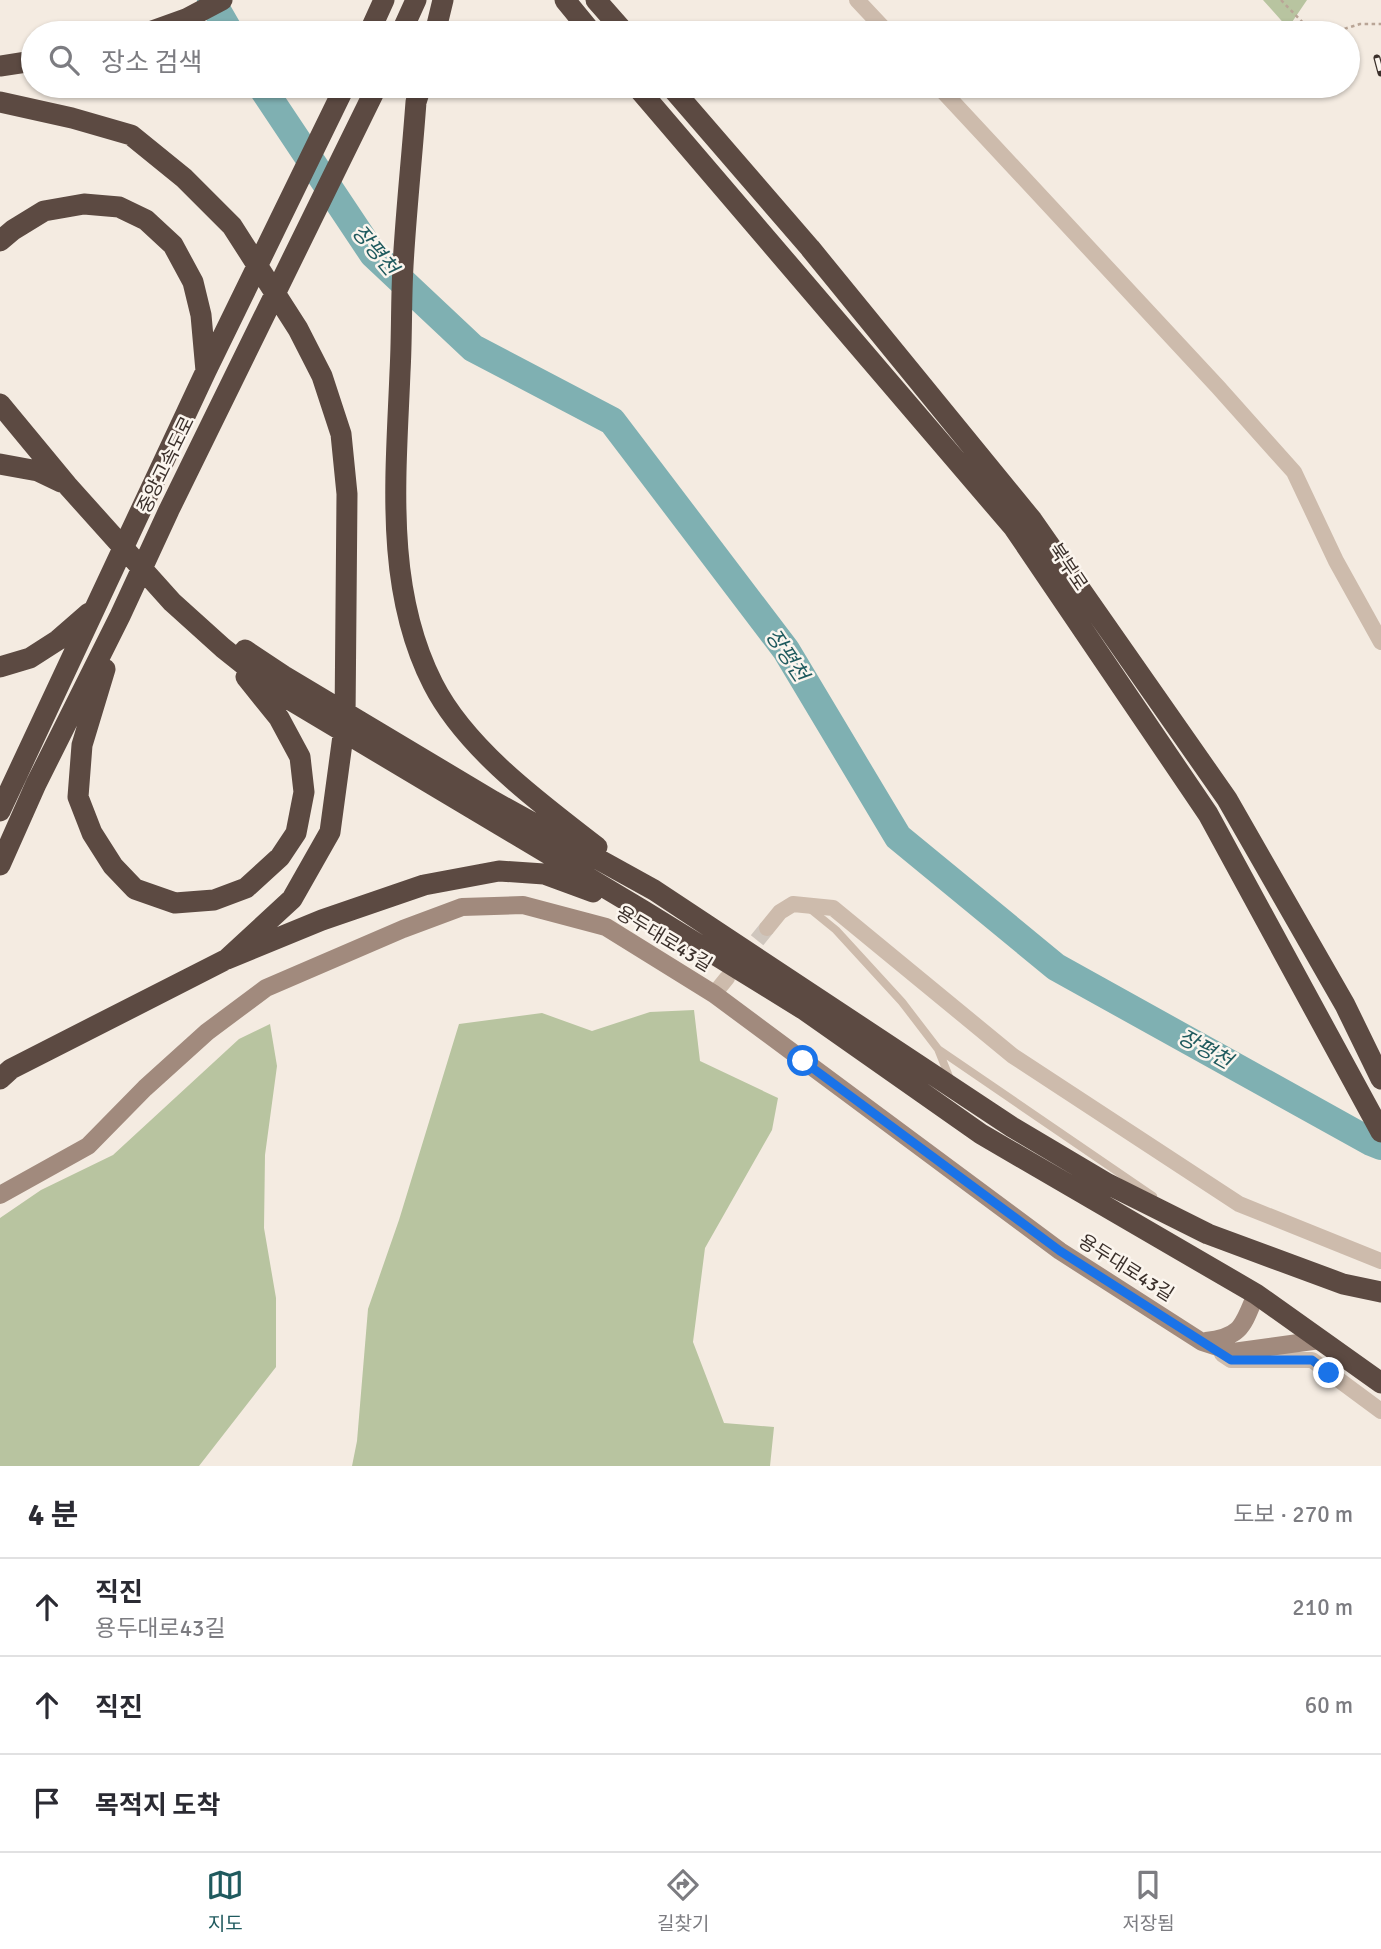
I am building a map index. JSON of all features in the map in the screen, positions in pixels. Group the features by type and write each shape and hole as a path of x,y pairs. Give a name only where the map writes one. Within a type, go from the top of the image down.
{"highway":[{"path":"181,21 222,0"},
{"path":"374,21 384,0"},
{"path":"406,21 416,0"},
{"path":"438,21 443,0"},
{"path":"565,0 582,21"},
{"path":"596,0 614,21"},
{"path":"0,66 21,63"},
{"name":"중앙고속도로","path":"0,811 206,371 339,98"},
{"name":"중앙고속도로","path":"0,865 36,784 371,98"},
{"path":"418,98 403,267 396,490 398,563 412,633 433,685 465,733 540,803 654,890"},
{"name":"북부로","path":"646,98 1014,528 1208,814 1381,1132"},
{"name":"북부로","path":"680,98 810,248 1032,520 1227,799 1345,1005 1381,1079"},
{"path":"0,102 131,135 184,178 232,226 298,329 322,376 341,434 347,494 345,721 330,832 292,899 227,959"},
{"path":"0,241 44,211 85,204 119,207 146,220 173,245 193,282 201,315 206,371"},
{"path":"0,393 86,493 178,593 240,647 284,676 494,801 654,890 1012,1126 1108,1184 1208,1234 1343,1284 1381,1292"},
{"path":"0,404 67,485 172,602 223,648 282,695 803,1009 981,1134 1255,1294 1381,1383"},
{"path":"0,464 38,471 67,485"},
{"path":"0,667 30,658 58,640 96,607"},
{"path":"120,616 82,745 78,797 93,833 113,866 135,889 175,902 214,900 246,888 280,857 296,833 304,792 300,757 279,718 223,648"},
{"path":"0,1079 11,1069 227,959 322,920 424,885 499,871 544,874 644,911"}],"street":[{"path":"857,0 877,21"},
{"path":"949,98 1294,472 1336,561 1381,642"},
{"path":"767,928 780,912 793,904 833,908 1013,1056 1239,1204 1381,1261"},
{"name":"용두대로43길","path":"0,1195 88,1146 145,1088 207,1032 266,988 403,929 462,908 523,905 606,927 714,993 1060,1251 1202,1342 1233,1352 1320,1340"},
{"path":"714,993 727,978"},
{"path":"1202,1342 1227,1339 1242,1328 1255,1294"},
{"path":"1202,1342 1231,1360 1312,1360 1381,1411"}],"lane":[{"path":"806,905 846,940 902,1002 938,1049 954,1088"},
{"path":"938,1049 1208,1234"}],"path":[{"path":"1281,0 1301,21"},
{"path":"1360,24 1381,24"}],"green space":[{"path":"1263,0 1307,0 1293,21 1282,21"},
{"path":"694,1010 700,1061 778,1098 772,1130 705,1248 693,1342 724,1423 774,1427 770,1466 352,1466 357,1441 368,1309 399,1220 459,1024 542,1013 592,1031 650,1012"},
{"path":"270,1024 277,1066 265,1155 264,1228 276,1298 276,1367 199,1466 0,1466 0,1218 41,1190 113,1155 239,1039"}],"waterway":[{"name":"장평천","path":"211,0 223,21"},
{"name":"장평천","path":"269,98 373,254 473,348 612,421 786,650 898,837 1056,967 1381,1146"}],"tunnel":[{"path":"742,959 767,928"}],"railway":[{"path":"1377,58 1381,73"}],"route":[{"path":"803,1061 1060,1251 1231,1360 1312,1360 1329,1373"}]}
